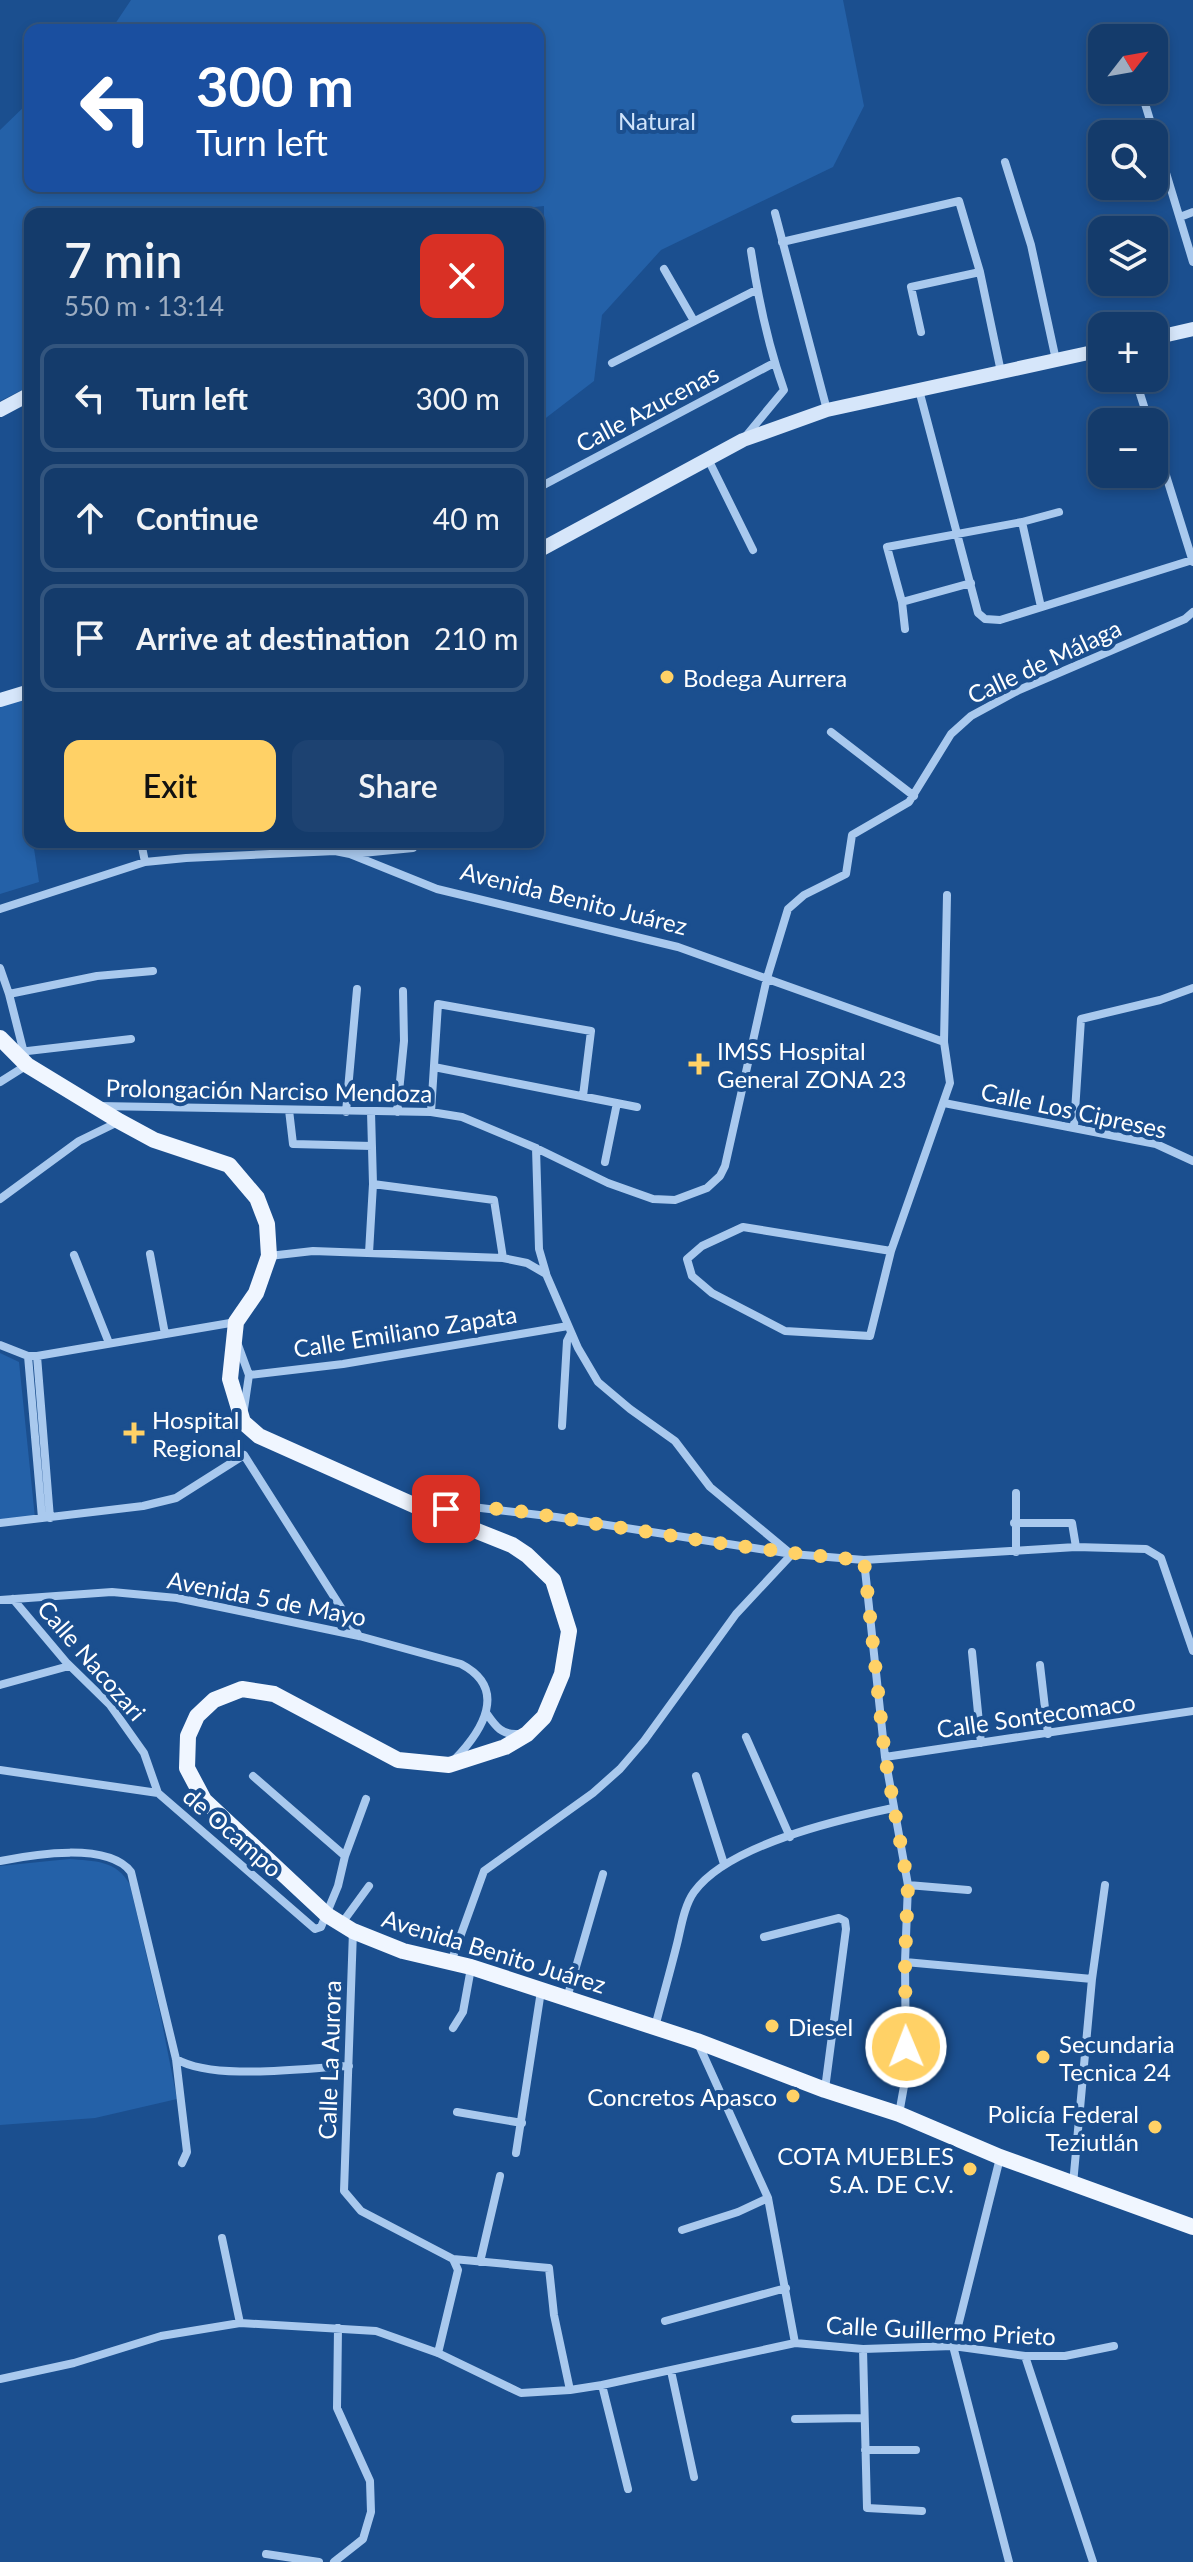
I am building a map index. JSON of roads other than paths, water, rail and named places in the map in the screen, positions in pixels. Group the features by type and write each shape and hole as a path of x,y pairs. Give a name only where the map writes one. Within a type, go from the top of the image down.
{"main road":[{"path":"1168,335 1193,329"},
{"path":"544,548 743,440 827,410 1088,353"},
{"path":"0,410 24,397"},
{"path":"0,700 24,693"},
{"path":"0,1038 90,1105 154,1140 229,1165 257,1198 267,1224 269,1256 256,1293 235,1330 230,1379 243,1422"},
{"name":"Avenida Benito Juárez","path":"243,1422 259,1436 427,1511 512,1545 553,1580 569,1631 562,1674 544,1717 527,1734 505,1747 449,1765 398,1760 274,1694 242,1689 214,1700 197,1716 188,1736 187,1768 204,1800 341,1923 403,1951 471,1967 697,2041 825,2090 899,2114 1073,2185 1193,2227"}],"street":[{"path":"1145,104 1193,262"},
{"path":"1005,162 1031,245 1056,360"},
{"path":"782,242 959,201 980,272 1001,372"},
{"path":"1180,217 1193,212"},
{"path":"775,213 827,410"},
{"path":"743,440 784,390 756,290 751,251"},
{"path":"664,269 694,321"},
{"path":"921,332 911,287 980,272"},
{"path":"612,363 756,290"},
{"name":"Calle Azucenas","path":"544,485 774,363"},
{"path":"919,390 978,613 985,619 1000,620 1192,561 1166,488"},
{"path":"708,459 753,550"},
{"path":"905,629 902,602 887,547 1022,522 1059,512"},
{"path":"1022,522 1041,607"},
{"path":"902,602 971,583"},
{"name":"Calle de Málaga","path":"767,978 788,909 804,895 846,874 852,835 904,806 914,796 951,734 971,716 1019,690 1185,619 1193,612"},
{"path":"831,732 914,796"},
{"path":"142,848 145,862"},
{"path":"350,854 413,848"},
{"name":"Avenida Benito Juárez","path":"0,909 145,862 320,852 350,854 437,889 678,947 944,1042"},
{"path":"891,1251 743,1227 702,1246 687,1259 692,1276 712,1293 785,1331 870,1336 891,1251 950,1083 944,1042 947,895"},
{"path":"0,968 9,994 22,1056"},
{"path":"9,994 97,976 153,971"},
{"name":"Prolongación Narciso Mendoza","path":"90,1105 431,1112 462,1117 608,1183 653,1199 675,1200 707,1188 720,1176 725,1166 767,978"},
{"path":"1074,1127 1081,1019 1160,1000 1193,988"},
{"path":"346,1112 357,989"},
{"path":"397,1112 404,1041 403,991"},
{"path":"431,1112 438,1004 591,1031 583,1096"},
{"path":"0,1082 22,1056 131,1039"},
{"path":"434,1067 637,1107"},
{"path":"605,1162 617,1103"},
{"name":"Calle Los Cipreses","path":"944,1103 1156,1144 1193,1161"},
{"path":"289,1110 293,1144 372,1146"},
{"path":"369,1253 373,1184 371,1112"},
{"path":"0,1199 79,1141 119,1121"},
{"path":"536,1148 539,1249 546,1274 570,1329 598,1382 675,1441 710,1487 792,1554"},
{"path":"373,1184 494,1200 503,1258"},
{"path":"269,1256 313,1251 503,1258 527,1263 546,1274"},
{"path":"150,1254 165,1334"},
{"path":"74,1255 109,1343"},
{"path":"562,1426 570,1329"},
{"name":"Calle Emiliano Zapata","path":"249,1375 343,1364 570,1329"},
{"path":"0,1345 32,1356 165,1334 235,1330 249,1375 243,1422"},
{"path":"32,1356 46,1518"},
{"path":"0,1523 143,1506 176,1498 244,1455 359,1636"},
{"path":"1016,1493 1016,1552"},
{"path":"427,1511 464,1506 556,1517 792,1554 864,1560 1076,1547 1146,1549 1161,1558 1193,1651"},
{"path":"1014,1523 1072,1523 1076,1547"},
{"path":"451,1962 484,1871 593,1793 620,1769 644,1741 736,1614 792,1554"},
{"path":"864,1560 885,1757 908,1885 906,2075 899,2114"},
{"name":"Avenida 5 de Mayo","path":"0,1600 112,1592 177,1598 359,1636 469,1668 483,1686 488,1700 487,1714"},
{"name":"Calle Nacozari","path":"13,1599 68,1664 110,1705 144,1753 158,1793"},
{"path":"972,1652 981,1743"},
{"path":"0,1682 68,1664"},
{"path":"1040,1665 1048,1734"},
{"name":"Calle Sontecomaco","path":"885,1757 1193,1711"},
{"path":"449,1765 474,1740 487,1714 503,1732 527,1734"},
{"path":"746,1737 790,1837"},
{"name":"de Ocampo","path":"0,1770 158,1793 305,1922 315,1929 341,1923"},
{"path":"253,1776 345,1856"},
{"path":"696,1776 724,1864"},
{"name":"Calle La Aurora","path":"366,1799 345,1856 338,1886 349,2066 344,2191 361,2211 453,2259"},
{"path":"655,2027 692,1894 709,1876 724,1864 763,1846 850,1817 893,1808"},
{"path":"0,1861 43,1852 115,1857 125,1864 136,1885 176,2059 187,2152 182,2163"},
{"path":"567,1999 603,1874"},
{"path":"908,1885 968,1890"},
{"path":"1073,2185 1092,1979 1105,1885"},
{"path":"341,1923 369,1886"},
{"path":"764,1937 839,1918 845,1921 825,2090"},
{"path":"905,1962 1092,1979"},
{"path":"453,2028 463,2012 471,1967"},
{"path":"516,2153 541,1990"},
{"path":"697,2041 768,2198 795,2343"},
{"path":"176,2059 190,2067 233,2071 349,2066"},
{"path":"457,2112 522,2123"},
{"path":"1000,2157 953,2346 1009,2562"},
{"path":"480,2262 500,2176"},
{"path":"682,2230 738,2212 768,2198"},
{"path":"222,2238 240,2323"},
{"path":"453,2259 549,2268 554,2315 570,2390"},
{"path":"438,2353 458,2270 453,2259"},
{"path":"665,2321 786,2288"},
{"name":"Calle Guillermo Prieto","path":"0,2379 74,2363 161,2336 240,2323 376,2331 438,2353 521,2393 602,2385 795,2343 863,2349 953,2346 1025,2356 1065,2356 1114,2346"},
{"path":"334,2562 363,2539 371,2512 370,2481 337,2408 338,2328"},
{"path":"863,2349 867,2508 922,2511"},
{"path":"1025,2356 1093,2562"},
{"path":"671,2371 694,2477"},
{"path":"602,2385 628,2489"},
{"path":"795,2419 864,2418"},
{"path":"865,2450 916,2450"},
{"path":"266,2554 319,2562"}],"place":[{"name":"Bodega Aurrera","path":"667,677"},
{"name":"IMSS Hospital General ZONA 23","path":"699,1064"},
{"name":"Hospital Regional","path":"134,1433"},
{"name":"Diesel","path":"772,2026"},
{"name":"Secundaria Tecnica 24","path":"1043,2057"},
{"name":"Concretos Apasco","path":"793,2096"},
{"name":"Policía Federal Teziutlán","path":"1155,2127"},
{"name":"COTA MUEBLES S.A. DE C.V.","path":"970,2169"}],"park label":[{"name":"Natural","path":"657,120"}]}
